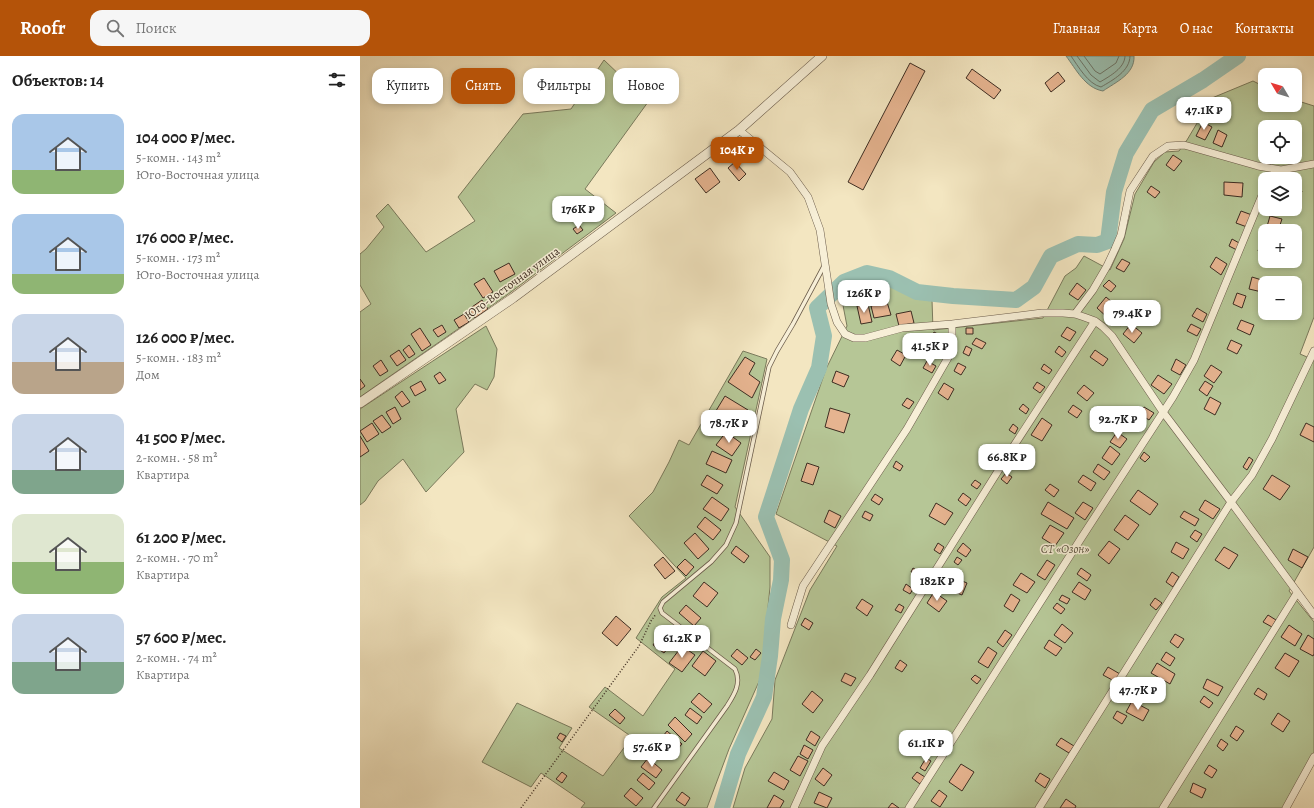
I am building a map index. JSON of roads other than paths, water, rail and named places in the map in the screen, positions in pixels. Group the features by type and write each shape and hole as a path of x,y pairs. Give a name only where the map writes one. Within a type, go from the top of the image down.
{"street":[{"name":"Юго-Восточная улица","path":"360,403 513,298 739,130 822,56"},
{"path":"739,130 790,172 808,197 820,230 831,304 837,322 845,334 854,338 865,338 902,328 952,324 1042,313 1075,314 1095,321 1112,336 1163,412 1314,615"},
{"path":"1075,314 1093,290 1107,266 1121,235 1130,191 1153,156 1168,146 1184,145 1272,169 1281,170 1314,164"},
{"path":"909,808 1173,398 1194,360 1258,205"},
{"path":"794,808 822,746 870,675 1015,444 1095,321"},
{"path":"791,625 803,586 907,429 949,356 952,341 952,324"},
{"path":"1039,808 1231,502 1252,475 1272,439 1314,351"},
{"path":"1163,808 1297,593"},
{"path":"1286,808 1314,757"}],"lane":[{"path":"654,808 727,706 738,683 738,676 735,669 662,613 660,608 663,602 711,562 726,545 736,523 769,367 794,324 825,263"}],"water":[{"path":"1066,56 1134,56 1128,73 1119,81 1103,91 1086,82"}],"waterway":[{"path":"722,808 738,754 764,697 770,656 773,619 781,580 782,560 766,517 801,409 819,368 824,336 817,308 844,282 867,273 889,278 917,292 1016,300 1034,287 1051,256 1078,244 1097,245 1108,241 1114,192 1126,153 1152,110 1203,80 1238,56"}],"park label":[{"name":"СТ «Озон»","path":"1065,549"}]}
